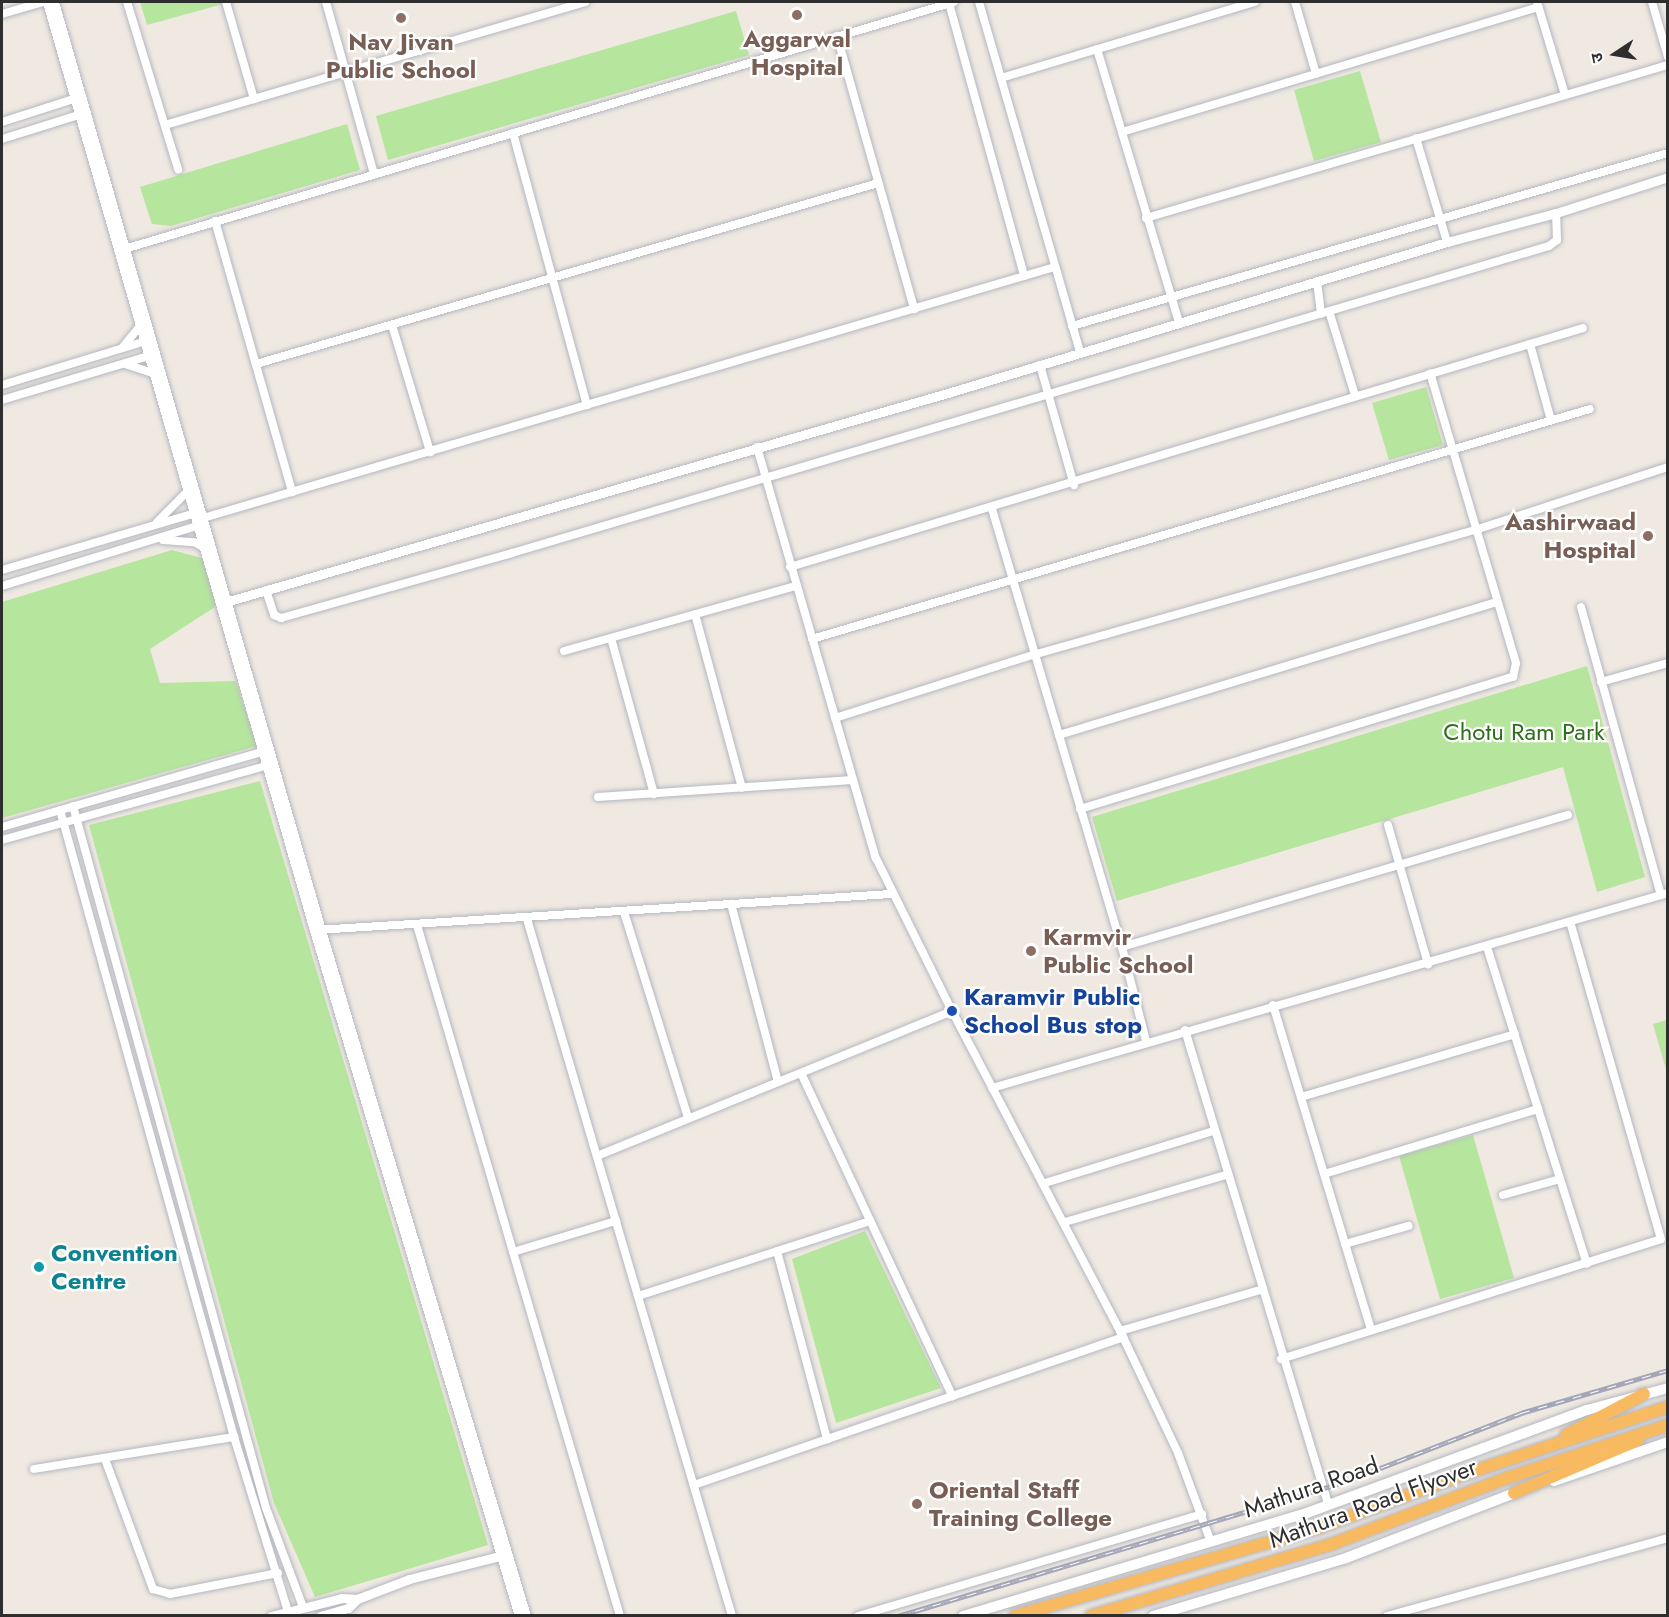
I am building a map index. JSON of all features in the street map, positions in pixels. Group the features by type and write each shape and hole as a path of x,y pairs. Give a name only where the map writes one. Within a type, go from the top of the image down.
{"highway":[{"path":"1547,1447 1613,1407 1644,1394"},
{"path":"1547,1447 1668,1407"},
{"path":"1514,1493 1623,1448 1663,1426"},
{"name":"Mathura Road Flyover","path":"1092,1616 1332,1544 1663,1426"},
{"name":"Mathura Road Flyover","path":"1015,1616 1318,1528 1547,1447"}],"main road":[{"name":"Mathura Road","path":"963,1616 1328,1505 1587,1410 1668,1388"},
{"path":"1153,1616 1346,1558 1514,1493 1668,1442"},
{"path":"996,1616 1004,1604"}],"street":[{"path":"2,14 45,2 79,97"},
{"path":"54,2 83,114 318,930 505,1554 526,1616"},
{"path":"127,2 178,169"},
{"path":"226,2 254,99"},
{"path":"326,2 374,174"},
{"path":"165,125 585,2"},
{"path":"123,249 952,2 1024,276"},
{"path":"979,2 1080,352"},
{"path":"1000,78 1255,2"},
{"path":"1295,2 1316,74"},
{"path":"1652,2 1668,57"},
{"path":"1122,132 1538,4 1564,95"},
{"path":"837,36 914,309"},
{"path":"1097,49 1179,322"},
{"path":"1146,218 1668,65"},
{"path":"2,122 79,97"},
{"path":"2,139 83,114"},
{"path":"513,133 588,405"},
{"path":"1416,138 1447,242"},
{"path":"1072,326 1440,216 1668,153"},
{"path":"224,602 1040,365 1317,280 1556,213 1668,177"},
{"path":"256,364 878,183"},
{"path":"266,590 274,615 280,618 767,478 1549,246 1557,240 1556,213"},
{"path":"215,221 292,492"},
{"path":"123,249 141,325 149,340"},
{"path":"2,570 148,528 200,518 292,492 1055,267"},
{"path":"1317,280 1325,313 1355,394"},
{"path":"122,348 141,325"},
{"path":"392,325 430,452"},
{"path":"790,567 992,509 1355,394 1583,328"},
{"path":"2,385 149,340"},
{"path":"1530,344 1551,420"},
{"path":"2,400 153,355"},
{"path":"153,355 155,374 188,491 200,518 205,548 224,602"},
{"path":"123,363 155,374"},
{"path":"1040,365 1074,484"},
{"path":"1080,809 1510,679 1517,671 1430,373"},
{"path":"812,639 1590,409"},
{"path":"758,447 790,567 870,841 892,894 1122,1334 1202,1514 1211,1542"},
{"path":"835,718 1033,655 1475,530 1668,467"},
{"path":"148,528 166,516 188,491"},
{"path":"992,509 1033,655 1122,947 1146,1041"},
{"path":"2,586 148,541 200,518"},
{"path":"148,541 172,539 205,548"},
{"path":"564,651 796,586"},
{"path":"1059,735 1496,602"},
{"path":"992,1088 1146,1041 1428,964 1664,894 1581,607"},
{"path":"695,614 742,788"},
{"path":"611,638 654,794"},
{"path":"1601,681 1668,663"},
{"path":"2,827 266,751"},
{"path":"2,840 270,765"},
{"path":"598,797 852,780"},
{"path":"73,806 266,1508 303,1607"},
{"path":"60,810 234,1437 288,1611"},
{"path":"1122,947 1568,815"},
{"path":"1388,825 1428,964"},
{"path":"318,930 527,919 892,894"},
{"path":"730,904 778,1082"},
{"path":"624,912 688,1118"},
{"path":"527,919 732,1616"},
{"path":"1281,1359 1370,1328 1657,1242 1662,1233 1570,922"},
{"path":"417,925 620,1616"},
{"path":"1487,946 1587,1264"},
{"path":"1273,1005 1370,1328"},
{"path":"597,1156 952,1011"},
{"path":"1185,1030 1260,1290 1328,1505"},
{"path":"1301,1097 1515,1034"},
{"path":"801,1073 952,1396"},
{"path":"1324,1174 1538,1109"},
{"path":"1045,1184 1213,1131"},
{"path":"1065,1222 1226,1175"},
{"path":"1503,1195 1560,1179"},
{"path":"513,1252 616,1221"},
{"path":"638,1296 870,1221"},
{"path":"1345,1244 1408,1226"},
{"path":"777,1251 827,1439"},
{"path":"694,1485 952,1396 1122,1334 1260,1290"},
{"path":"34,1469 234,1437"},
{"path":"105,1459 153,1589 170,1594 278,1573"},
{"path":"858,1616 1202,1514"},
{"path":"1387,1616 1668,1538"},
{"path":"320,1616 348,1608 357,1599 409,1579 505,1554"},
{"path":"505,1554 519,1616"},
{"path":"272,1616 342,1598 357,1599"}],"green space":[{"path":"140,2 222,2 223,4 147,25"},
{"path":"736,11 749,55 388,160 376,116"},
{"path":"1360,71 1381,142 1314,161 1294,90"},
{"path":"347,124 360,170 171,226 152,224 140,187"},
{"path":"1426,387 1443,445 1389,460 1372,403"},
{"path":"172,550 202,558 218,605 150,649 160,683 236,681 257,746 2,818 2,602"},
{"name":"Chotu Ram Park","path":"1587,666 1645,877 1597,892 1563,767 1117,901 1092,817"},
{"path":"260,781 488,1545 315,1597 274,1503 89,825"},
{"path":"1668,1020 1667,1073 1653,1024"},
{"path":"1473,1135 1514,1278 1440,1299 1399,1156"},
{"path":"865,1231 941,1388 836,1423 792,1259"}],"railway":[{"path":"898,1616 1347,1481 1521,1413 1668,1370"}],"place":[{"name":"Aggarwal Hospital","path":"797,15"},
{"name":"Nav Jivan Public School","path":"401,18"},
{"name":"Aashirwaad Hospital","path":"1648,536"},
{"name":"Karmvir Public School","path":"1031,951"},
{"name":"Karamvir Public School Bus stop","path":"952,1011"},
{"name":"Convention Centre","path":"39,1267"},
{"name":"Oriental Staff Training College","path":"917,1504"}]}
